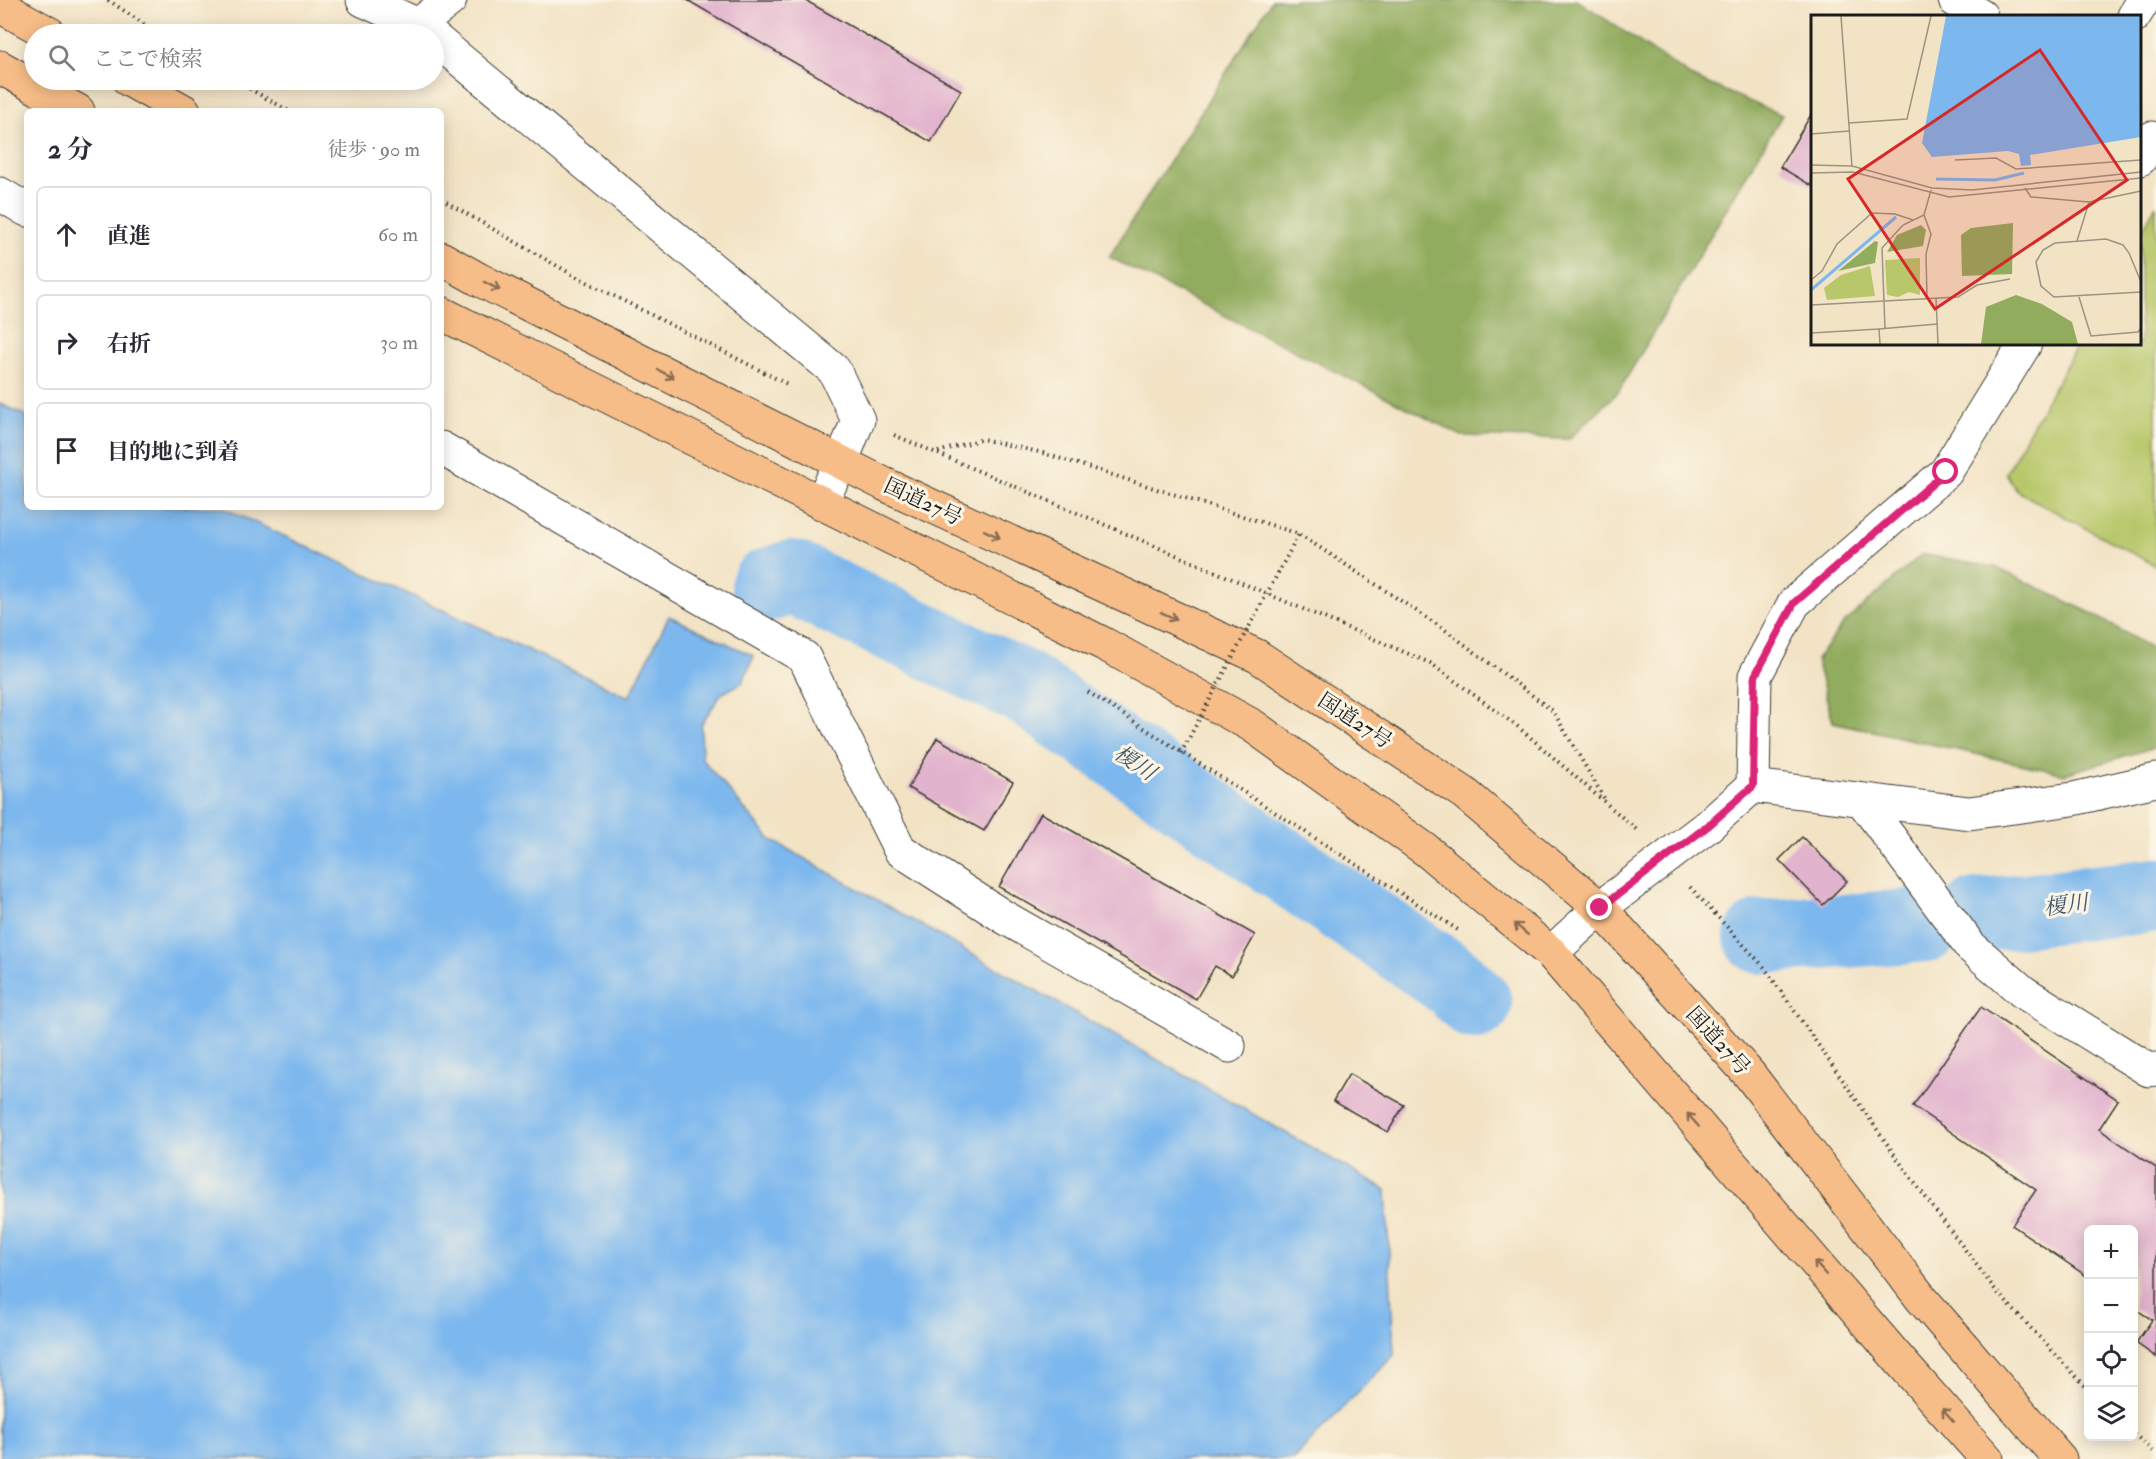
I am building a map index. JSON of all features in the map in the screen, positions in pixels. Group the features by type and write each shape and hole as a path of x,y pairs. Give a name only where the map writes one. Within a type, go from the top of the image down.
{"highway":[{"path":"0,6 32,24"},
{"path":"0,67 24,81"},
{"path":"41,90 73,108"},
{"path":"147,90 179,108"},
{"name":"国道27号","path":"444,260 489,285 841,463 1257,656 1464,793 1600,908 1749,1074 1921,1298 2060,1459"},
{"path":"444,314 1104,644 1253,726 1426,849 1551,953 1899,1361 1987,1459"}],"street":[{"path":"363,0 411,24"},
{"path":"433,24 450,0"},
{"path":"1955,0 1980,15"},
{"path":"2135,15 2144,0"},
{"path":"444,46 834,370 858,420 841,463 821,502"},
{"path":"0,194 24,208"},
{"path":"1551,953 1600,908 1709,825 1753,786 1755,676 1794,603 1946,472 2024,345"},
{"path":"444,450 804,657 900,850 1004,917 1229,1046"},
{"path":"1753,786 1969,813 2073,799 2156,780"},
{"path":"1862,800 1970,946 2023,992 2149,1070 2156,1069"}],"path":[{"path":"108,0 144,24"},
{"path":"252,90 284,108"},
{"path":"444,201 573,274 795,388"},
{"path":"937,453 982,439 1043,453 1299,534 1444,629 1553,711 1605,801"},
{"path":"1181,753 1299,534"},
{"path":"1088,692 1458,930"},
{"path":"2138,1438 2156,1454"}],"green space":[{"path":"1272,0 1577,0 1692,77 1782,115 1619,391 1569,439 1462,436 1109,257"},
{"path":"2156,205 2156,566 2017,491 2006,473 2077,345 2141,345 2141,232"},
{"path":"1922,554 1995,567 2093,614 2156,651 2156,747 2065,774 1833,722 1816,660 1844,623"}],"water":[{"path":"0,404 24,415 24,510 228,510 629,697 669,616 754,656 742,683 721,694 701,725 702,759 770,839 1386,1190 1394,1355 1293,1459 0,1459"}],"building":[{"path":"687,0 805,0 961,90 931,142"},
{"path":"1811,115 1811,185 1780,167"},
{"path":"937,738 1013,782 984,831 908,788"},
{"path":"1041,813 1255,935 1232,976 1215,966 1196,999 999,887"},
{"path":"1802,837 1847,881 1823,905 1779,860"},
{"path":"1981,1007 2118,1100 2099,1129 2156,1168 2156,1357 2138,1344 2138,1340 2152,1320 2138,1311 2138,1225 2084,1225 2084,1274 2012,1225 2036,1190 1913,1106"},
{"path":"1349,1074 1404,1105 1388,1132 1333,1101"}],"waterway":[{"name":"榎川","path":"768,585 792,577 1025,688 1451,980 1475,1003"},
{"name":"榎川","path":"1975,916 2156,895"},
{"name":"榎川","path":"1761,937 1926,925"}],"route":[{"path":"1600,908 1709,825 1753,786 1755,676 1794,603 1946,472"}]}
